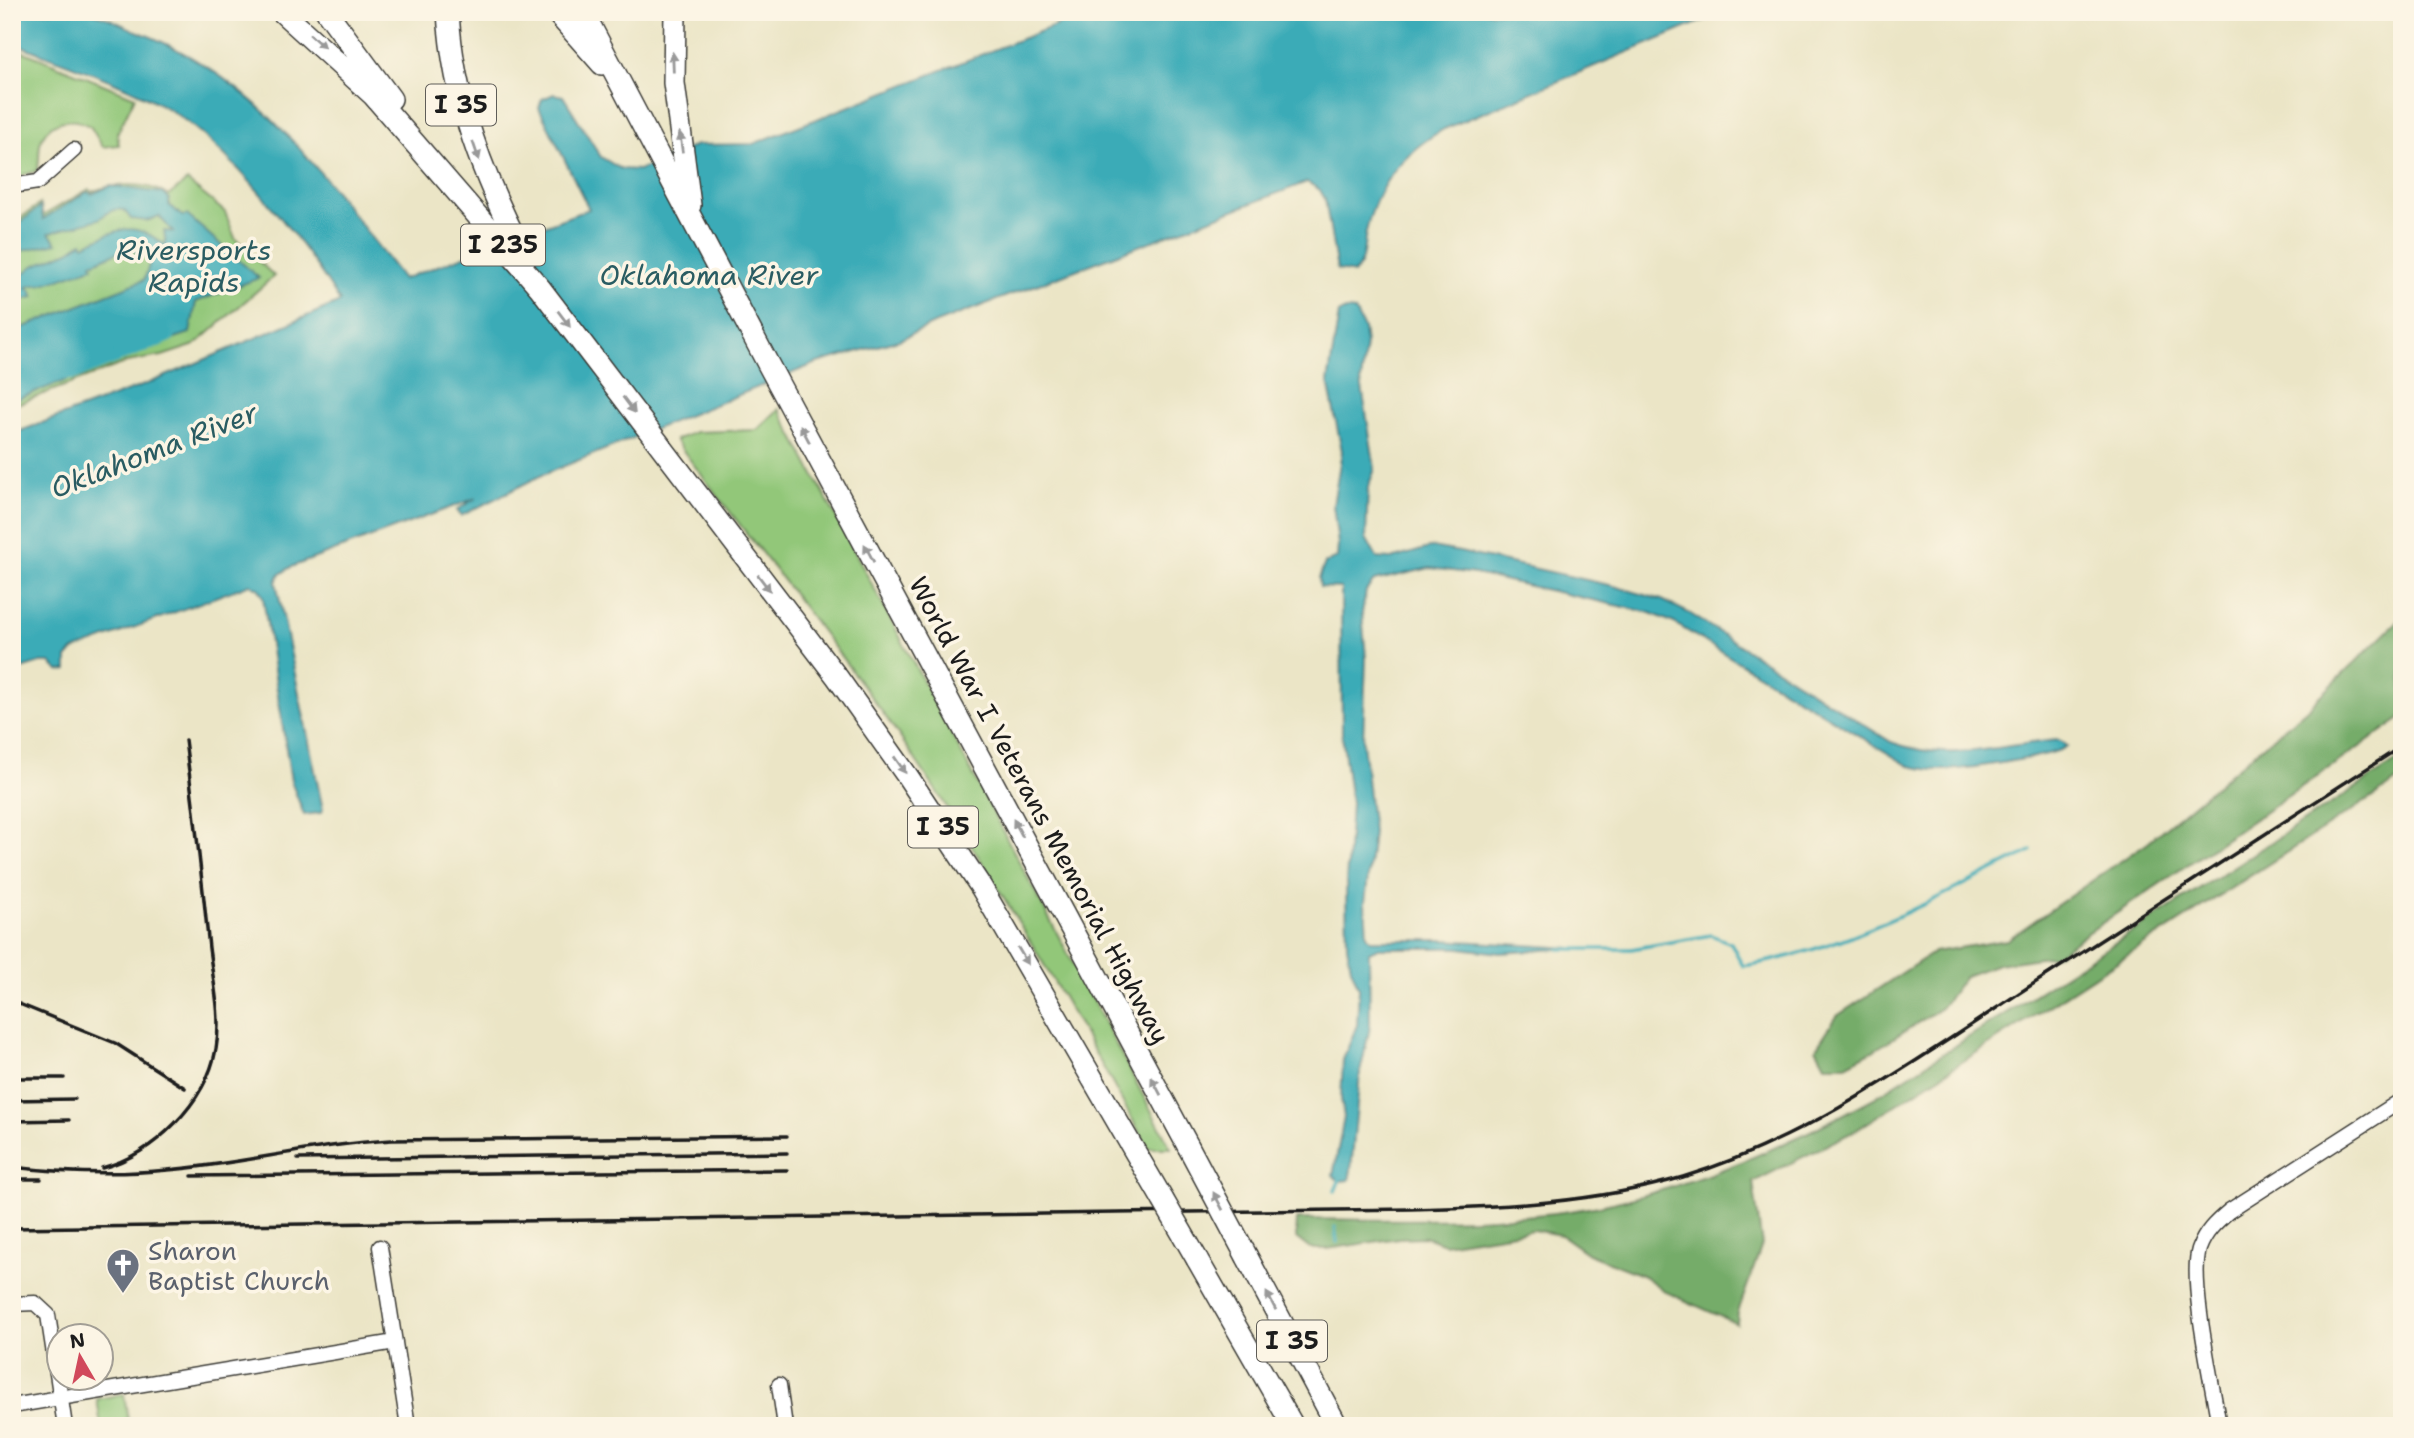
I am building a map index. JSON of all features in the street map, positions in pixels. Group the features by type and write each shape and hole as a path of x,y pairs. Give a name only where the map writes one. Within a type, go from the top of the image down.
{"highway":[{"name":"I 235","path":"282,12 350,71 439,167 540,288"},
{"path":"327,12 360,54 439,167"},
{"name":"I 35","path":"447,12 462,110 491,193 540,288 867,718 942,827 1026,962 1293,1426"},
{"path":"556,12 622,86"},
{"path":"583,12 622,86"},
{"name":"I 35","path":"675,12 673,47 677,112 692,221"},
{"name":"World War I Veterans Memorial Highway","path":"622,86 1337,1426"},
{"path":"1244,1341 1279,1426"}],"street":[{"path":"12,186 38,182 74,150"},
{"path":"2219,1426 2197,1278 2198,1252 2204,1238 2215,1223 2229,1212 2402,1100"},
{"path":"380,1247 408,1426"},
{"path":"12,1304 30,1303 41,1306 49,1321 65,1426"},
{"path":"12,1406 395,1342"},
{"path":"779,1385 785,1426"}],"green space":[{"path":"12,47 135,97 117,134 119,145 103,147 90,126 77,121 63,121 51,126 42,138 37,171 12,178"},
{"name":"Riversports Rapids","path":"187,181 225,212 235,238 274,276 195,345 162,356 127,362 12,406 12,224 40,204 42,216 89,189 91,192 130,185 151,188 168,196"},
{"path":"779,409 1171,1148 1148,1148 1030,941 935,789 847,664 675,440 695,432 757,430"},
{"path":"2402,617 2402,718 2054,956 1998,964 1965,976 1941,1008 1846,1065 1825,1065 1816,1048 1837,1016 1934,952 2007,940 2148,842 2306,710"},
{"path":"2402,758 2402,778 1855,1131 1753,1182 1762,1245 1738,1312 1737,1324 1666,1292 1644,1276 1588,1254 1561,1235 1533,1230 1444,1244 1425,1237 1399,1238 1327,1249 1310,1249 1296,1238 1297,1219 1491,1218 1530,1216 1604,1205 1675,1186 1776,1147 1874,1098"},
{"path":"124,1394 129,1426 101,1426 97,1399"}],"water":[{"name":"Oklahoma River","path":"78,11 99,15 181,52 220,76 255,104 287,135 403,279 589,209 539,108 542,99 554,94 563,96 601,157 621,169 639,170 696,145 753,144 1090,12 1724,12 1444,129 1429,138 1404,159 1384,185 1371,215 1362,259 1354,273 1337,270 1325,199 1320,190 1307,182 936,323 899,340 817,363 540,476 461,516 457,510 476,498 291,567 279,575 276,582 323,810 320,813 304,815 291,781 263,597 259,589 250,584 74,650 67,658 67,670 59,671 50,663 40,663 12,672 12,434 147,384 340,302 286,224 217,147 170,110 152,100 12,42 12,12"},
{"name":"Riversports Rapids","path":"110,186 162,193 169,198 169,205 182,216 187,215 259,278 196,302 190,333 169,340 167,335 73,370 75,377 12,401 14,331 144,280 152,256 125,249 92,263 93,267 28,287 26,288 31,290 34,297 12,302 12,266 19,263 21,276 33,266 69,251 82,242 84,245 126,229 144,232 166,246 164,231 173,232 159,216 147,221 131,219 124,210 115,210 99,219 49,233 57,243 12,253 12,229 41,206 43,219 87,192 92,194"},
{"path":"1346,310 1355,311 1364,329 1366,344 1361,381 1375,469 1368,487 1366,538 1377,558 1391,559 1432,547 1614,586 1662,600 1689,613 1891,742 1912,748 1933,752 1975,751 2059,740 2067,746 2045,755 1983,766 1936,770 1909,766 1674,623 1651,613 1475,574 1430,568 1374,581 1366,591 1362,613 1366,658 1363,742 1373,832 1365,903 1367,935 1371,940 1443,940 1572,948 1500,953 1459,948 1378,948 1369,952 1370,1027 1360,1073 1351,1170 1349,1180 1340,1181 1333,1176 1344,1117 1341,1099 1343,1060 1357,1025 1359,988 1351,968 1347,946 1346,883 1351,803 1342,735 1341,588 1320,587 1319,578 1325,563 1337,558 1333,505 1342,451 1328,382 1339,313"}],"waterway":[{"path":"60,374 74,374 168,337 178,324"},
{"path":"1559,949 1631,949 1711,935 1731,943 1743,966 1818,948 1855,935 2031,851"},
{"path":"1335,1191 1340,1179"},
{"path":"1335,1227 1337,1242"}],"railway":[{"path":"102,1168 140,1151 175,1124 201,1088 216,1049 216,998 185,740"},
{"path":"12,1228 1411,1209 1514,1205 1616,1193 1683,1177 1730,1161 1819,1119 1863,1094 2402,746"},
{"path":"12,1001 115,1043 185,1088"},
{"path":"12,1078 64,1078"},
{"path":"12,1100 75,1099"},
{"path":"12,1121 69,1120"},
{"path":"12,1167 90,1173 148,1172 392,1140 787,1136"},
{"path":"298,1159 787,1153"},
{"path":"192,1176 787,1170"},
{"path":"12,1179 41,1179"}],"place":[{"name":"Sharon Baptist Church","path":"123,1295"}]}
